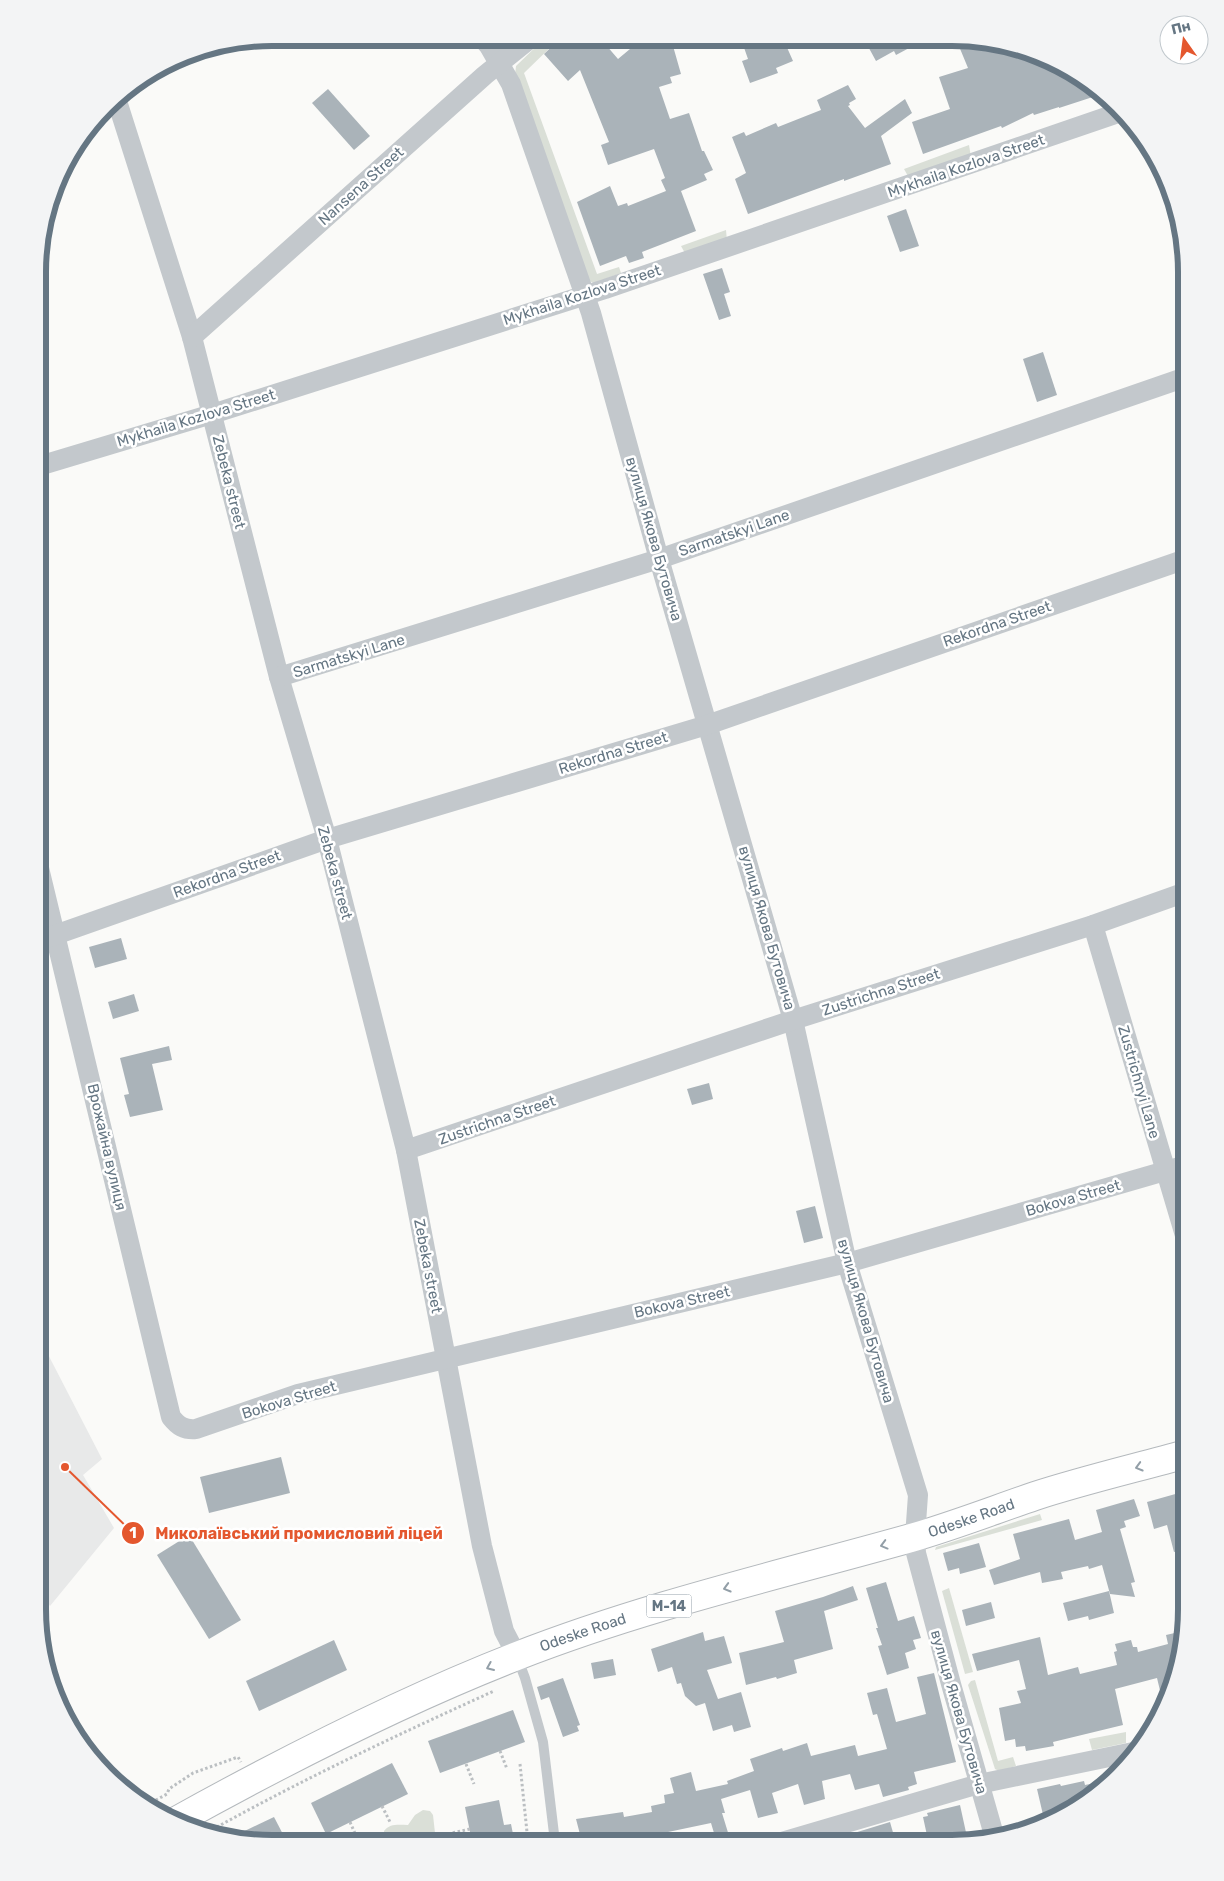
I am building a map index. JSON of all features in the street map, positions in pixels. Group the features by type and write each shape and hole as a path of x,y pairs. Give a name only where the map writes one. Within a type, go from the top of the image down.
{"highway":[{"name":"Odeske Road","path":"184,1817 266,1771 388,1712 521,1667 686,1600 915,1537 1038,1495 1178,1456"}],"street":[{"name":"вулиця Якова Бутовича","path":"489,46 511,84 591,313 659,558 794,1020 847,1263 918,1495 915,1537 916,1553 942,1653 993,1831"},
{"name":"Nansena Street","path":"192,337 521,46"},
{"name":"Zebeka street","path":"119,107 192,337 279,677 327,839 406,1150 482,1546 504,1631 521,1667"},
{"name":"Mykhaila Kozlova Street","path":"46,464 212,414 584,295 1113,115"},
{"name":"Sarmatskyi Lane","path":"279,677 659,558 1178,380"},
{"name":"Rekordna Street","path":"47,938 327,839 707,725 1178,562"},
{"name":"Zustrichna Street","path":"406,1150 794,1020 1093,925 1178,895"},
{"name":"Zustrichnyi Lane","path":"1093,925 1178,1212"},
{"name":"Врожайна вулиця","path":"47,938 171,1417 178,1425"},
{"name":"Bokova Street","path":"178,1425 187,1430 196,1429 298,1394 847,1263 1178,1167"},
{"path":"805,1835 980,1784 1125,1754"}],"lane":[{"path":"521,1667 543,1742 554,1835"}],"path":[{"path":"216,1827 521,1667"},
{"path":"500,1751 507,1770"},
{"path":"466,1764 474,1784"},
{"path":"520,1764 527,1835"},
{"path":"382,1806 390,1822"},
{"path":"350,1822 356,1835"},
{"path":"446,1835 470,1829"}],"shaded area":[{"path":"537,46 552,46 524,73 597,274 619,267 621,273 594,283 589,281 515,75 516,66"},
{"path":"969,145 971,157 909,178 904,169"},
{"path":"726,230 727,241 686,255 681,246"},
{"path":"46,1350 102,1459 83,1475 114,1528 50,1606 46,1600"},
{"path":"1040,1514 1042,1520 935,1550 936,1547"},
{"path":"949,1588 973,1672 965,1674 942,1591"},
{"path":"975,1680 998,1761 1013,1757 1016,1766 999,1771 995,1769 968,1685 971,1681"},
{"path":"1126,1732 1126,1743 1092,1750 1089,1739"},
{"path":"423,1810 430,1811 433,1815 435,1835 384,1835 386,1828 395,1825 408,1825 415,1815"}],"building":[{"path":"552,46 607,46 618,59 634,46 673,46 681,74 670,77 672,83 659,87 670,119 689,113 702,151 704,151 713,170 704,174 707,180 681,191 696,231 642,252 644,258 629,263 626,256 600,266 577,202 610,186 618,206 627,203 628,206 666,191 661,180 665,178 654,149 608,165 601,145 609,142 580,70 568,81 544,54"},
{"path":"743,46 786,46 793,61 776,68 778,73 750,83 742,61 748,59"},
{"path":"868,46 913,46 896,55 894,51 876,61"},
{"path":"959,47 996,51 1038,63 1077,84 1094,97 1034,115 1033,113 1002,128 1001,126 923,154 912,122 950,109 939,77 968,68"},
{"path":"848,85 856,99 849,103 850,105 848,106 865,128 905,99 912,113 881,136 891,164 748,214 735,179 746,173 732,137 744,132 746,136 776,123 778,127 821,110 817,100"},
{"path":"328,89 370,136 354,150 312,103"},
{"path":"906,209 919,246 900,252 887,216"},
{"path":"722,268 730,292 724,294 731,316 719,320 703,274"},
{"path":"1043,352 1057,395 1037,402 1023,359"},
{"path":"121,938 127,959 95,968 89,947"},
{"path":"134,994 139,1011 113,1019 108,1002"},
{"path":"169,1046 172,1060 152,1064 163,1110 130,1117 124,1095 129,1094 120,1058"},
{"path":"709,1083 713,1099 692,1105 687,1089"},
{"path":"815,1206 823,1238 804,1243 796,1211"},
{"path":"281,1457 290,1493 209,1513 200,1477"},
{"path":"1178,1493 1178,1551 1174,1552 1167,1525 1154,1529 1147,1502"},
{"path":"1134,1499 1140,1516 1124,1521 1126,1527 1120,1529 1135,1582 1131,1583 1135,1597 1110,1594 1102,1565 1089,1569 1088,1566 1061,1572 1063,1579 1042,1583 1040,1572 994,1585 989,1570 1020,1559 1013,1534 1069,1519 1075,1540 1102,1532 1096,1510"},
{"path":"189,1535 241,1620 209,1639 157,1555"},
{"path":"979,1543 986,1567 960,1574 959,1568 948,1571 943,1553"},
{"path":"886,1582 898,1621 914,1616 921,1638 913,1640 916,1649 905,1653 909,1668 887,1675 878,1646 882,1645 876,1628 878,1628 866,1588"},
{"path":"853,1586 858,1600 824,1611 833,1649 794,1660 797,1673 746,1685 739,1653 784,1642 775,1611"},
{"path":"1109,1591 1114,1613 1089,1620 1088,1616 1068,1621 1063,1603"},
{"path":"991,1602 995,1618 966,1626 962,1610"},
{"path":"703,1632 705,1641 724,1636 732,1663 707,1670 718,1699 741,1692 751,1727 734,1732 732,1725 713,1731 705,1703 696,1706 685,1696 681,1683 677,1684 672,1667 658,1672 651,1649"},
{"path":"1176,1633 1170,1667 1161,1695 1157,1678 1115,1689 1123,1725 1053,1742 1054,1746 1026,1751 1025,1746 1016,1747 1015,1739 1005,1741 999,1708 1021,1703 1017,1691 1026,1689 1019,1660 977,1671 972,1654 1040,1637 1048,1675 1078,1667 1080,1674 1117,1665 1114,1652 1117,1651 1115,1644 1131,1640 1133,1647 1137,1647 1138,1652 1168,1644 1166,1635"},
{"path":"334,1640 347,1670 259,1711 246,1681"},
{"path":"613,1659 616,1675 594,1679 591,1663"},
{"path":"934,1673 956,1762 914,1772 917,1784 908,1787 909,1790 883,1797 879,1784 855,1790 850,1774 822,1781 825,1799 804,1805 798,1784 772,1793 778,1813 758,1818 750,1790 721,1799 725,1813 722,1813 729,1835 715,1835 711,1823 654,1835 580,1835 576,1819 623,1812 624,1817 652,1812 651,1806 665,1803 664,1795 674,1793 670,1778 691,1772 696,1791 728,1784 727,1781 754,1771 750,1759 782,1748 783,1751 807,1743 811,1756 855,1745 858,1756 887,1749 877,1714 873,1715 867,1693 887,1688 896,1722 926,1714 917,1677"},
{"path":"563,1678 580,1725 577,1726 579,1731 563,1737 549,1697 541,1700 537,1687"},
{"path":"513,1710 525,1742 440,1773 428,1741"},
{"path":"392,1763 408,1794 326,1834 311,1803"},
{"path":"1084,1781 1085,1785 1096,1783 1077,1797 1043,1815 1037,1789"},
{"path":"499,1800 504,1825 511,1824 513,1835 471,1835 465,1807"},
{"path":"960,1805 966,1834 927,1835 923,1817 928,1816 927,1813"},
{"path":"274,1817 283,1835 273,1835 241,1833"},
{"path":"890,1822 894,1835 848,1835"}],"place":[{"name":"Миколаївський промисловий ліцей","path":"65,1467"}]}
